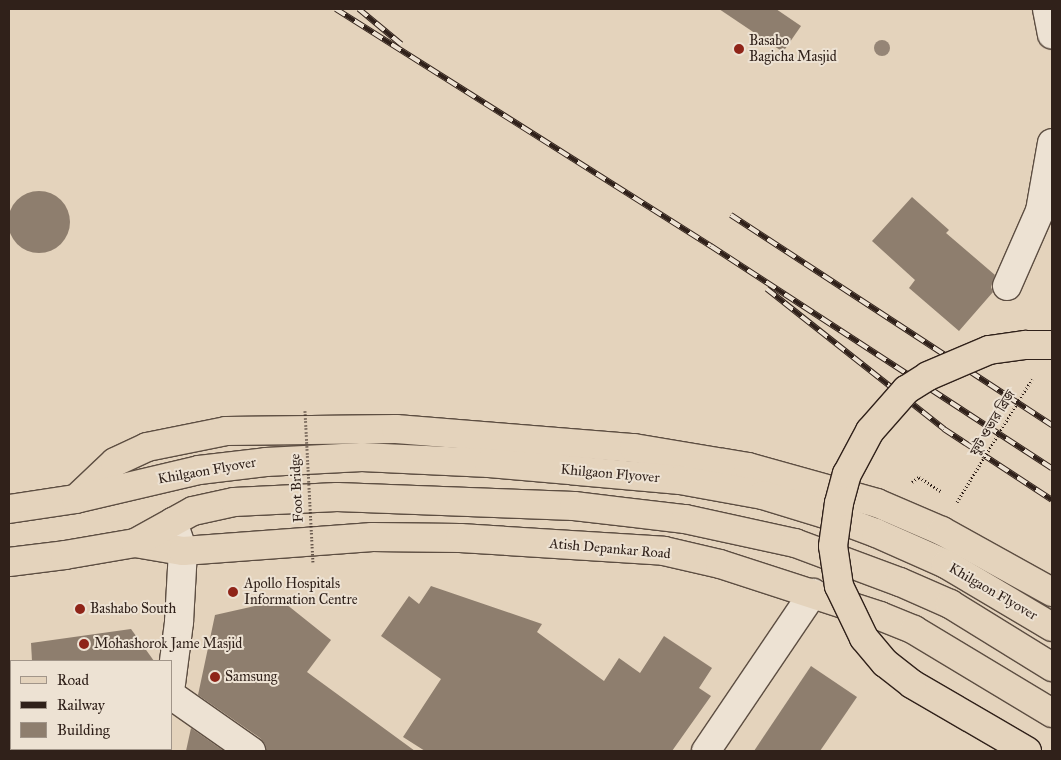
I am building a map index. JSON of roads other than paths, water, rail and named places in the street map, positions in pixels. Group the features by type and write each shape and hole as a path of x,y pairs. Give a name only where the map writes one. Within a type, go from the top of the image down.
{"main road":[{"path":"1027,751 912,684 885,663 864,638 839,586 833,546 839,503 847,474 870,431 906,390 928,376 988,350 1026,345 1052,345"},
{"path":"9,509 76,499 115,462 147,447 226,431 396,429 634,448 748,467 877,503 942,531 1052,592"},
{"name":"Khilgaon Flyover","path":"76,499 199,470 256,463 362,457 489,463 680,480 763,495 826,514 876,533 946,564 1052,627"},
{"path":"183,517 234,502 356,498 574,506 685,519 794,544 900,582 950,604 1052,667"},
{"name":"Atish Depankar Road","path":"9,562 135,543 183,517"},
{"name":"Atish Depankar Road","path":"135,543 183,551 372,537 460,538 664,551 720,564 814,593 914,630 1052,713"}],"street":[{"path":"1047,9 1052,35"},
{"path":"1007,286 1040,210 1052,142"},
{"path":"172,675 183,551 183,517"},
{"path":"706,751 814,593"},
{"path":"172,696 251,751"}],"railway":[{"path":"336,9 711,246 1052,468"},
{"path":"359,9 401,44"},
{"path":"731,215 1052,425"},
{"path":"767,289 944,429 1052,500"}],"place":[{"name":"Basabo Bagicha Masjid","path":"739,49"},
{"name":"Apollo Hospitals Information Centre","path":"233,592"},
{"name":"Bashabo South","path":"80,609"},
{"name":"Mohashorok Jame Masjid","path":"84,644"},
{"name":"Samsung","path":"215,677"}]}
